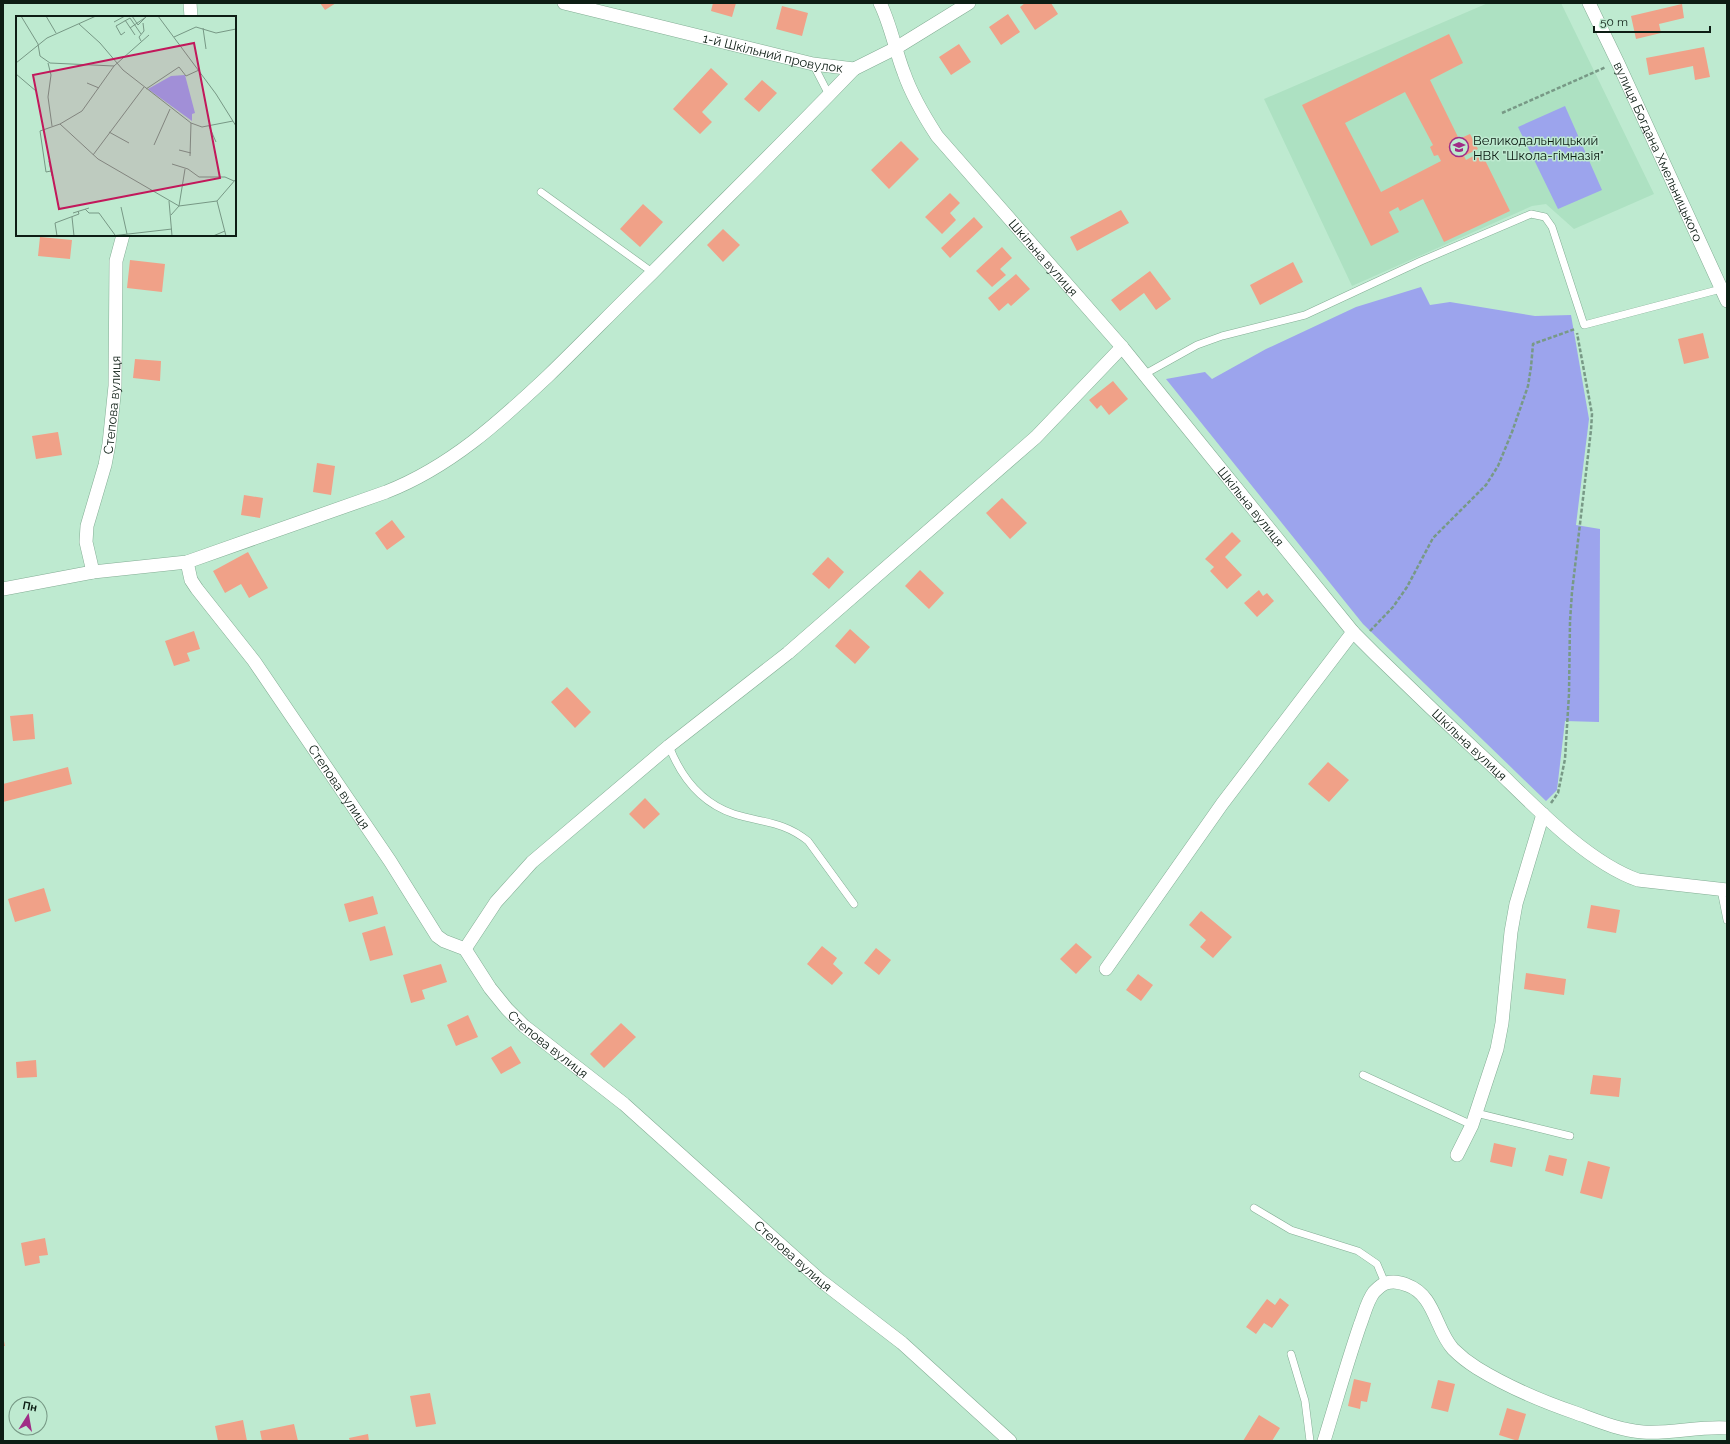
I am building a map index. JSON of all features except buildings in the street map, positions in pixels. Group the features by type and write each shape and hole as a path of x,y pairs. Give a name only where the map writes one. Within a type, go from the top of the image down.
{"street":[{"path":"190,3 191,16"},
{"name":"1-й Шкільний провулок","path":"564,3 813,64 854,70 896,48 969,3"},
{"name":"Шкільна вулиця","path":"880,3 887,16 896,48 916,101 937,136 1122,346 1358,636 1543,814 1598,860 1625,875 1651,882 1724,890"},
{"name":"вулиця Богдана Хмельницького","path":"1588,3 1618,63 1727,301"},
{"path":"3,589 93,572 186,562 386,492 408,483 432,470 478,438 520,403 597,328 854,70"},
{"name":"Степова вулиця","path":"93,572 86,542 88,526 105,465 109,444 114,386 116,261 123,236"},
{"path":"465,949 496,902 532,862 669,746 788,653 1036,437 1122,346"},
{"name":"Степова вулиця","path":"186,562 191,580 197,589 254,661 390,861 437,936 444,941 465,949 490,988 507,1009 524,1026 624,1104 820,1280 902,1342 1010,1441"},
{"path":"1106,969 1222,804 1358,636"},
{"path":"1457,1155 1474,1119 1497,1049 1502,1023 1511,932 1516,904 1543,814"},
{"path":"1324,1441 1353,1346 1368,1305 1374,1292 1385,1283 1395,1282 1414,1288 1423,1295 1453,1349 1469,1363 1491,1376 1540,1400 1603,1423 1642,1432 1662,1432 1717,1427 1727,1428"}],"lane":[{"path":"813,64 829,95"},
{"path":"541,192 652,272"},
{"path":"1145,374 1197,345 1222,336 1305,315 1531,214 1545,217 1552,227 1584,325 1721,289"},
{"path":"669,746 676,765 684,776 707,800 735,814 772,822 786,827 798,833 808,841 854,904"},
{"path":"1724,890 1727,920"},
{"path":"1364,1075 1474,1119 1570,1136"},
{"path":"1254,1208 1291,1230 1358,1251 1377,1264 1385,1283"},
{"path":"1291,1354 1306,1401 1310,1441"}],"path":[{"path":"1502,113 1618,63"},
{"path":"1358,636 1393,607 1407,587 1433,538 1486,485 1498,466 1528,386 1533,344 1584,325"},
{"path":"1543,814 1558,793 1565,759 1569,694 1572,592 1591,430 1592,414 1576,328"}],"shaded area":[{"name":"Великодальницький НВК \"Школа-гімназія\"","path":"1488,3 1561,3 1654,194 1574,229 1546,204 1532,206 1352,286 1264,99"},
{"path":"1565,106 1602,190 1558,209 1518,127"},
{"path":"1421,287 1430,305 1450,302 1535,316 1571,315 1589,419 1576,525 1600,529 1599,722 1565,721 1557,790 1546,801 1363,624 1166,379 1205,372 1212,379 1266,349 1356,307"}],"place":[{"name":"Великодальницький НВК \"Школа-гімназія\"","path":"1459,147"}]}
